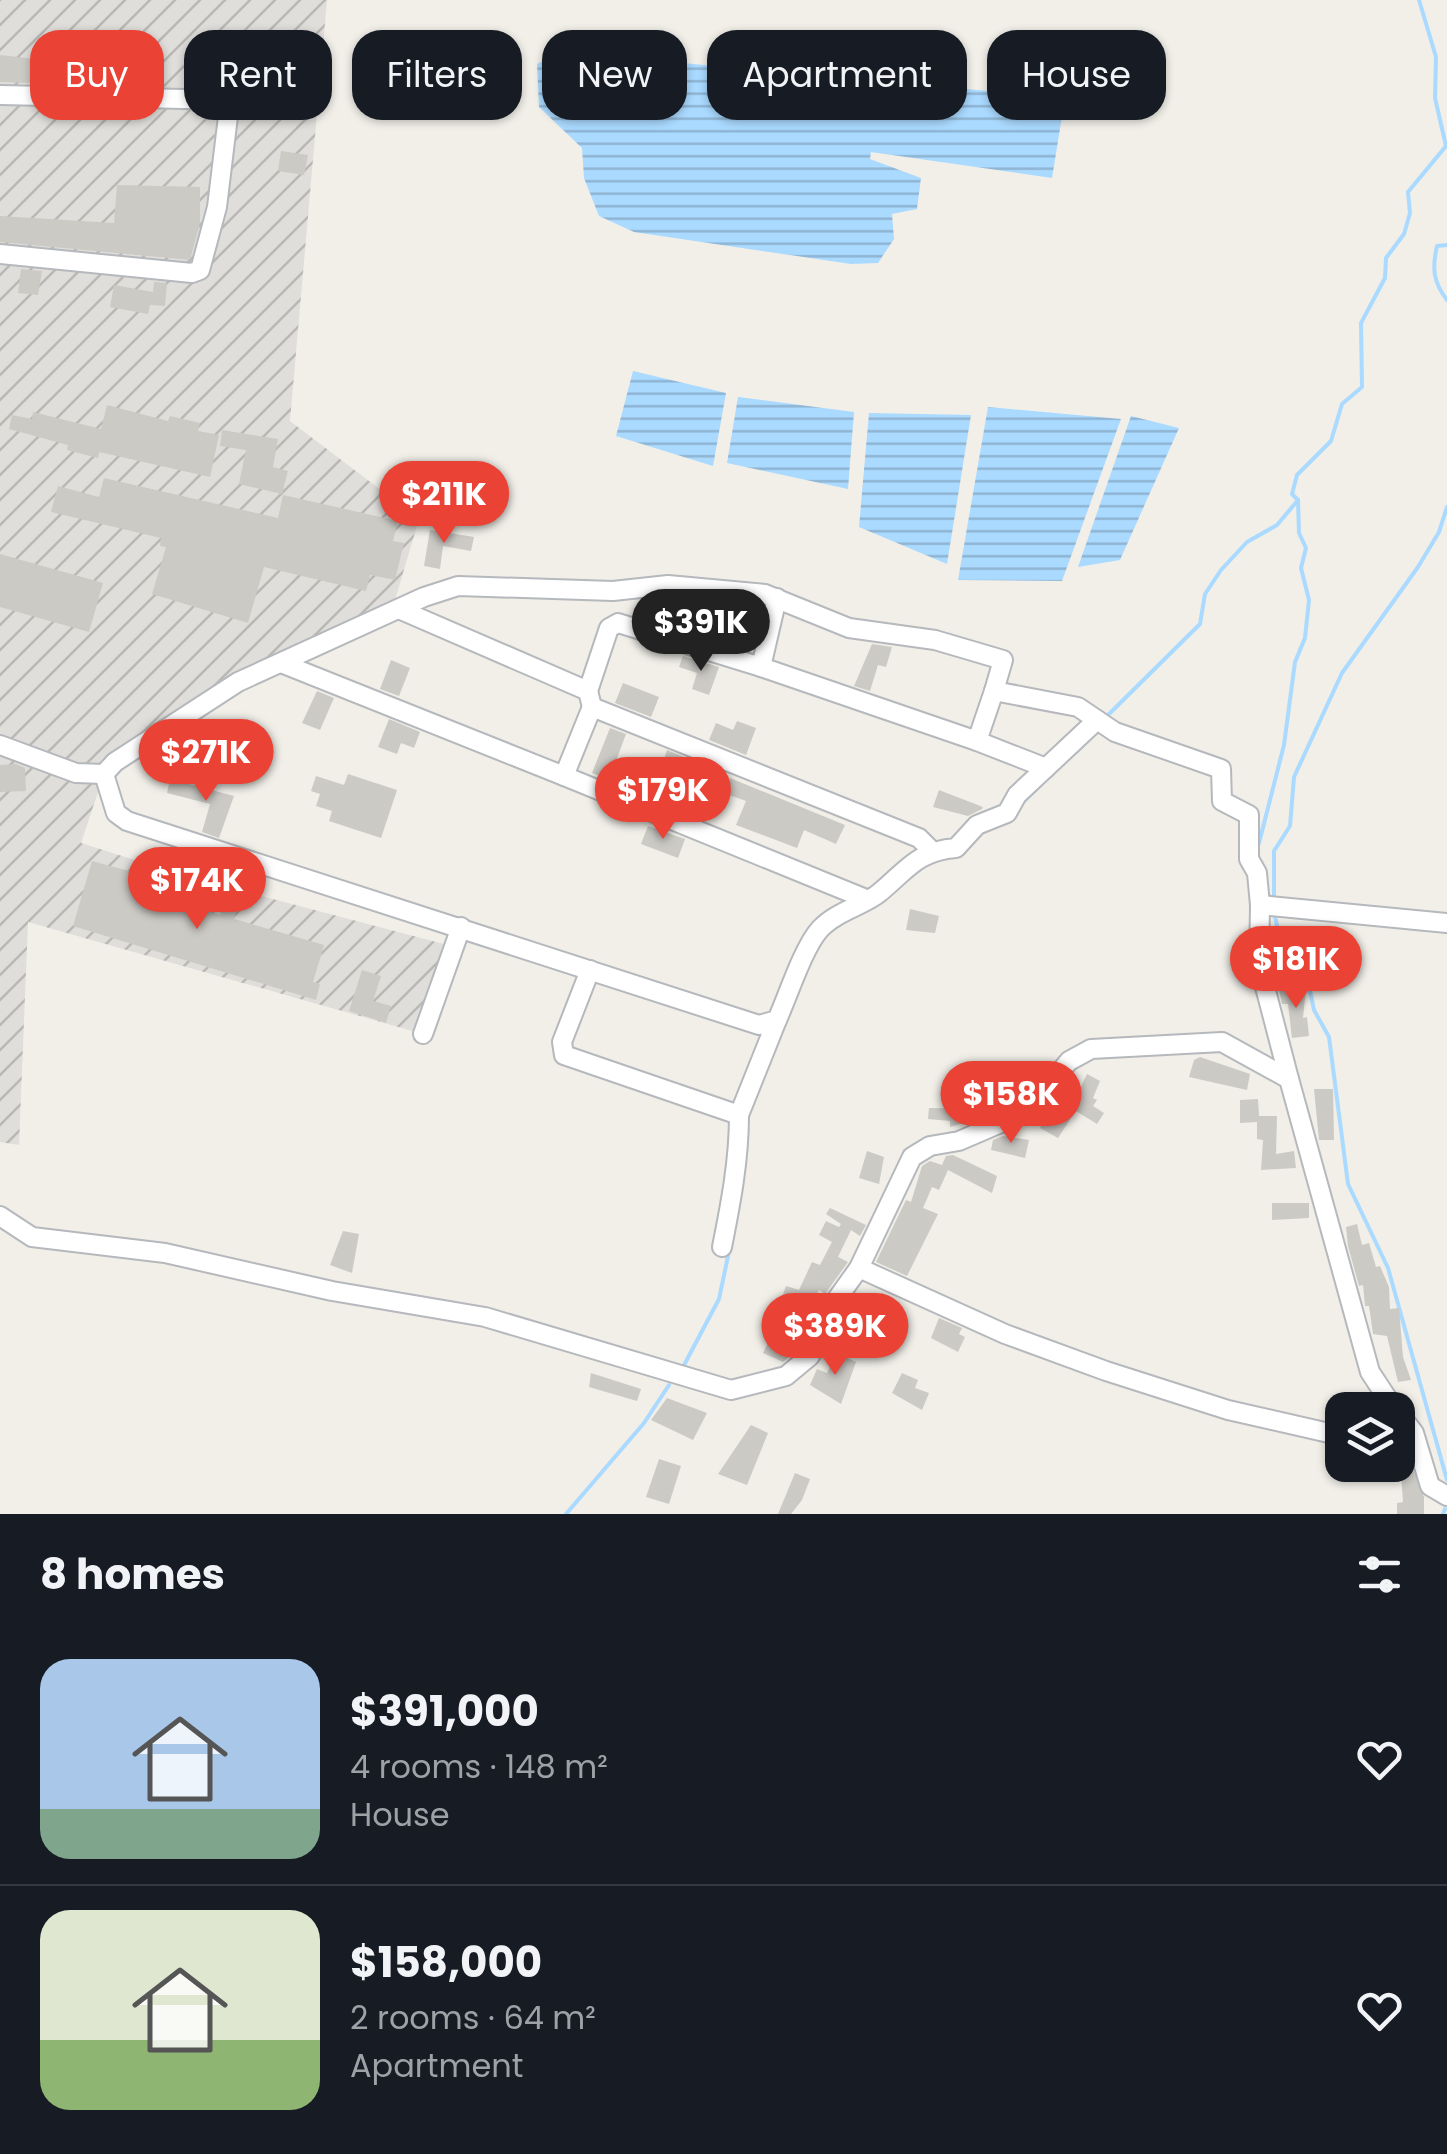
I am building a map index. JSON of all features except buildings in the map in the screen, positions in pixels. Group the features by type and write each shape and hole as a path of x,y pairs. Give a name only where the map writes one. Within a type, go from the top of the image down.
{"street":[{"path":"0,95 230,100 217,208 200,270 192,273 0,254"},
{"path":"0,746 76,773 104,774 115,762 238,682 458,586 612,590 668,585 777,598 849,628 935,640 1003,660 977,742"},
{"path":"761,667 777,598"},
{"path":"401,610 590,699 919,838 931,850"},
{"path":"564,776 610,628 618,624 761,667 1046,768"},
{"path":"280,663 866,900"},
{"path":"994,691 1078,707 1115,732 1221,769 1222,802 1249,815 1249,860 1258,873 1269,906 1259,964 1370,1372 1383,1392"},
{"path":"722,1248 732,1177 739,1160 740,1115 777,1020 819,930 876,896 904,866 931,850 956,848 977,825 1007,812 1096,720"},
{"path":"104,774 116,812 127,821 760,1025 777,1020"},
{"path":"1269,906 1447,923"},
{"path":"422,1034 461,927"},
{"path":"590,970 562,1042 564,1055 740,1115"},
{"path":"0,1216 32,1236 165,1253 332,1291 485,1318 730,1390 786,1376 810,1356 824,1318 859,1268 912,1157 930,1146 959,1141 1010,1119 1033,1104 1069,1061 1091,1049 1222,1042 1289,1079"},
{"path":"859,1268 1005,1334 1091,1366 1228,1410 1325,1432"},
{"path":"1415,1455 1430,1486 1445,1496 1435,1514"}],"shaded area":[{"path":"0,0 327,0 324,30 184,30 184,120 316,120 290,421 419,519 395,600 233,674 104,774 81,843 220,887 230,860 261,870 254,894 455,947 423,1034 28,922 19,1145 0,1142"}],"water":[{"path":"542,62 542,110 539,107 537,64"},
{"path":"687,63 707,65 707,120 967,120 967,89 987,91 987,120 1061,120 1052,178 871,152 870,159 921,178 917,209 892,214 894,239 878,263 851,264 634,232 599,216 584,178 582,148 553,120 687,120"},
{"path":"633,371 726,393 713,466 616,436"},
{"path":"738,397 854,412 848,489 727,463"},
{"path":"988,407 1121,419 1062,581 958,580"},
{"path":"869,413 971,415 947,564 859,527"},
{"path":"1131,416 1179,428 1120,560 1078,567"}],"waterway":[{"path":"1105,718 1200,624 1205,594 1221,570 1247,542 1277,525 1298,500 1292,494 1297,475 1331,441 1342,404 1362,387 1361,323 1385,278 1386,258 1404,234 1410,213 1408,192 1446,146 1435,98 1436,57 1419,0"},
{"path":"1447,245 1437,246 1434,268 1436,281 1447,300"},
{"path":"1259,843 1284,745 1295,662 1305,638 1309,600 1301,568 1306,548 1299,533 1298,500"},
{"path":"1274,903 1274,851 1290,826 1294,777 1342,673 1418,567 1439,532 1447,507"},
{"path":"1076,752 1097,730"},
{"path":"1022,803 1043,782"},
{"path":"1274,912 1281,944 1312,950 1309,986 1314,1010 1329,1037 1348,1184 1388,1268 1447,1480"},
{"path":"683,1367 719,1299 736,1218"},
{"path":"566,1514 644,1423 669,1385"},
{"path":"1443,1514 1445,1509"}]}
